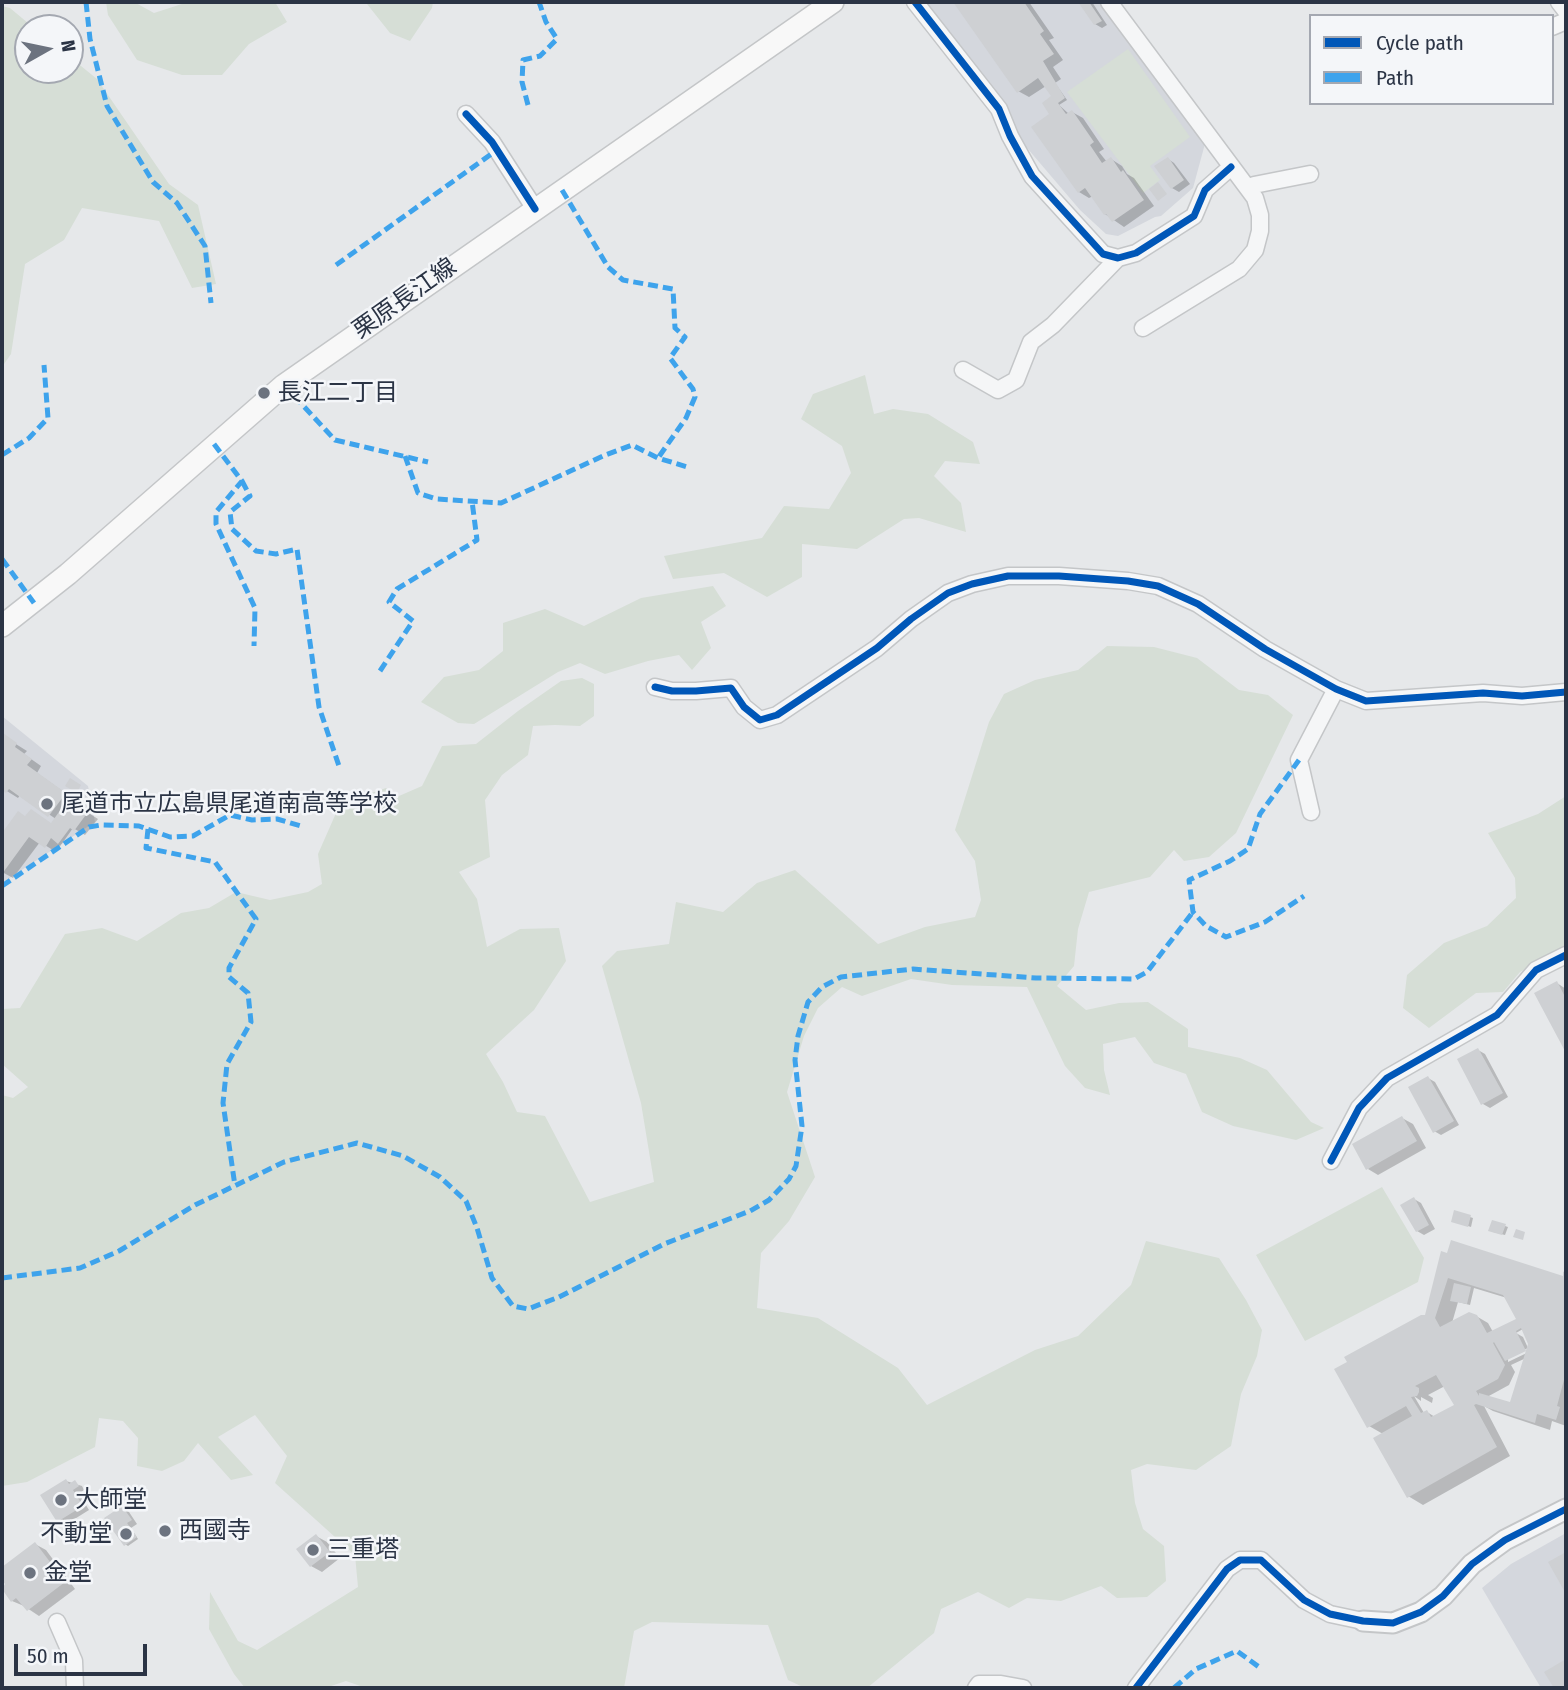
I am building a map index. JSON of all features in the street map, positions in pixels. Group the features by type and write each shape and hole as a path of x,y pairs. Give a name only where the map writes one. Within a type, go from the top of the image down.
{"main road":[{"name":"栗原長江線","path":"2,626 68,574 284,385 833,2"}],"street":[{"path":"915,2 999,109 1032,176 1103,254 1118,258"},
{"path":"1109,2 1255,198 1260,215 1260,231 1255,250 1238,269 1143,328"},
{"path":"1559,2 1566,11"},
{"path":"466,114 492,142 535,209"},
{"path":"963,370 998,390 1016,380 1031,342 1053,325 1118,258 1136,253 1194,216 1205,190 1231,167"},
{"path":"1249,190 1254,186 1310,174"},
{"path":"655,687 672,691 731,688 744,707 760,720 778,715 877,648 911,618 948,593 972,584 1008,576 1059,576 1158,586 1198,604 1265,649 1336,689 1366,701 1483,693 1522,696 1566,692"},
{"path":"1311,812 1299,760 1336,689"},
{"path":"1331,1161 1359,1108 1387,1078 1497,1015 1536,971 1566,955"},
{"path":"1136,1688 1227,1569 1240,1560 1261,1560 1304,1601 1330,1614 1363,1621 1393,1623 1421,1612 1443,1596 1472,1564 1505,1540 1566,1508"},
{"path":"57,1622 74,1661 75,1688"},
{"path":"976,1688 979,1684 1001,1684 1023,1688"}],"shaded area":[{"path":"106,2 134,2 154,13 188,2 275,2 287,22 249,44 222,75 182,75 137,60 108,15"},
{"path":"362,2 433,2 432,8 410,41 390,33 367,4"},
{"path":"924,2 1104,2 1206,140 1193,188 1161,216 1118,236 1106,234 1080,210 1016,135 984,78"},
{"path":"2,6 17,14 14,14 14,84 84,84 84,68 97,79 169,184 198,205 216,284 192,288 159,221 82,208 64,240 25,264 11,354 2,367"},
{"path":"1128,49 1190,137 1150,166 1160,180 1143,193 1067,92"},
{"path":"865,375 874,414 893,409 928,414 973,442 980,464 945,461 934,476 961,503 966,532 919,518 904,519 857,549 802,544 802,577 767,597 724,573 673,579 664,556 762,538 784,506 829,509 851,473 842,446 801,419 813,394"},
{"path":"713,586 726,606 701,622 711,648 692,670 679,655 605,674 580,663 558,672 474,724 458,723 421,702 444,677 479,670 503,651 503,623 545,609 584,626 641,598"},
{"path":"1107,646 1154,647 1197,658 1239,690 1268,695 1293,715 1236,833 1209,857 1184,861 1174,850 1150,877 1089,892 1078,929 1074,966 1057,986 1086,1010 1119,1003 1148,1002 1188,1029 1188,1047 1240,1058 1267,1070 1311,1122 1324,1128 1296,1140 1233,1126 1202,1112 1186,1074 1154,1063 1135,1037 1103,1044 1104,1070 1110,1095 1085,1088 1065,1066 1027,987 952,985 911,979 862,996 842,987 818,1008 804,1036 787,1092 815,1177 789,1221 761,1253 757,1308 818,1318 898,1368 927,1405 1035,1350 1078,1336 1131,1285 1146,1241 1219,1258 1262,1330 1257,1356 1241,1394 1231,1446 1196,1470 1147,1464 1131,1470 1135,1503 1143,1529 1164,1546 1166,1581 1147,1597 1117,1598 1101,1586 1061,1601 1027,1598 1009,1608 978,1592 941,1609 934,1633 867,1688 805,1688 788,1680 768,1625 652,1622 634,1631 624,1688 366,1688 346,1681 325,1688 245,1688 209,1629 210,1592 238,1641 257,1650 358,1587 355,1555 275,1483 287,1456 255,1415 218,1437 253,1475 231,1480 198,1443 184,1461 162,1471 137,1466 138,1438 123,1421 99,1418 95,1447 27,1482 2,1486 2,1095 13,1098 28,1087 2,1064 2,1009 20,1008 65,934 102,928 137,941 181,913 209,908 236,892 270,900 308,892 322,884 318,854 340,804 386,788 399,796 422,786 442,746 476,744 561,681 582,678 594,684 594,716 580,726 533,726 528,755 502,775 485,800 490,857 459,872 477,899 487,947 520,929 559,928 566,961 534,1010 486,1054 517,1112 545,1116 590,1202 654,1182 641,1103 602,966 617,951 669,944 676,902 723,912 757,883 795,870 878,944 925,927 975,917 981,900 975,861 955,830 989,722 1004,694 1035,680 1078,670"},
{"name":"尾道市立広島県尾道南高等学校","path":"2,716 88,786 95,822 2,883"},
{"path":"1566,796 1566,947 1520,972 1503,992 1476,993 1429,1028 1403,1008 1407,975 1444,943 1487,926 1516,898 1515,878 1488,833 1538,814"},
{"path":"1382,1187 1424,1258 1418,1282 1305,1341 1256,1255"},
{"path":"1566,1533 1566,1688 1541,1688 1482,1588 1511,1564"}],"building":[{"path":"953,2 1024,2 1044,31 1040,34 1054,54 1043,61 1065,98 1058,103 1066,114 1072,110 1094,142 1090,145 1102,163 1111,157 1144,200 1112,222 1085,188 1078,193 1031,127 1049,114 1042,103 1051,96 1038,78 1017,93"},
{"path":"1078,2 1089,2 1102,21 1094,25"},
{"path":"1168,157 1184,180 1171,189 1154,166"},
{"path":"1158,182 1167,194 1158,201 1149,189"},
{"path":"3,733 17,743 15,747 32,759 27,765 66,793 48,817 9,789 6,793 2,790"},
{"path":"70,778 81,785 77,793 65,786"},
{"path":"69,798 88,812 74,831 70,828 58,844 51,838 45,848 29,837 2,874 2,833 18,811 25,816 31,809 51,823"},
{"path":"1557,981 1566,999 1566,1053 1534,993"},
{"path":"1478,1048 1503,1093 1481,1105 1457,1059"},
{"path":"1428,1076 1454,1121 1433,1133 1408,1087"},
{"path":"1402,1116 1417,1141 1366,1170 1352,1144"},
{"path":"1414,1197 1429,1225 1416,1232 1400,1205"},
{"path":"1454,1210 1471,1215 1468,1227 1451,1222"},
{"path":"1492,1220 1506,1224 1502,1235 1488,1231"},
{"path":"1516,1229 1525,1232 1523,1240 1513,1237"},
{"path":"1451,1240 1563,1276 1566,1270 1566,1372 1556,1420 1537,1414 1535,1423 1474,1405 1497,1447 1407,1498 1373,1438 1412,1416 1406,1406 1367,1428 1334,1369 1347,1362 1344,1357 1425,1315 1441,1251 1447,1253","holes":["1448,1278 1503,1295 1516,1319 1487,1333 1477,1315 1469,1312 1440,1327 1435,1318","1521,1328 1528,1344 1526,1351 1516,1331","1494,1342 1505,1361 1526,1351 1510,1402 1479,1393 1479,1396 1476,1391 1498,1379 1505,1365","1436,1375 1454,1405 1431,1417 1427,1410 1421,1413 1411,1397 1417,1396 1419,1388 1415,1386"]},
{"path":"1454,1283 1471,1287 1467,1304 1450,1301"},
{"name":"大師堂","path":"66,1479 69,1484 75,1480 79,1486 73,1490 83,1506 57,1522 40,1495"},
{"path":"122,1506 132,1520 127,1523 137,1537 124,1546 104,1518"},
{"name":"三重塔","path":"316,1534 330,1552 310,1567 296,1549"},
{"name":"金堂","path":"35,1542 65,1582 27,1611 16,1598 11,1602 2,1589 5,1584 2,1580 2,1567"},
{"path":"1566,1552 1566,1594 1548,1562"},
{"path":"1566,1659 1566,1688 1554,1688 1544,1672"}],"marked path":[{"path":"86,2 90,39 107,106 153,182 177,203 205,246 211,303"},
{"path":"528,105 522,82 523,60 540,56 557,39 546,22 539,2"},
{"path":"336,265 497,150"},
{"path":"562,190 608,267 623,280 673,289 675,328 685,337 670,358 693,389 695,397 686,418 658,458"},
{"path":"2,455 29,438 48,418 44,365"},
{"path":"284,385 335,440 428,462"},
{"path":"214,444 242,481 216,512 216,524 255,608 254,646"},
{"path":"405,456 418,493 436,499 501,503 632,445 658,458 687,467"},
{"path":"242,481 250,496 230,512 232,529 256,551 276,554 297,549 319,707 339,766"},
{"path":"380,671 413,621 389,602 397,589 477,540 472,501"},
{"path":"2,559 34,603"},
{"path":"1299,760 1260,814 1248,849 1230,861 1189,880 1193,912 1206,926 1226,937 1265,922 1304,896"},
{"path":"2,886 89,827 139,826 170,837 193,836 230,815 252,820 277,819 301,826"},
{"path":"148,829 146,848 215,862 256,919 229,968 229,977 248,993 251,1022 227,1064 223,1103 235,1186"},
{"path":"2,1278 80,1268 119,1251 195,1205 284,1162 357,1143 403,1156 440,1177 466,1201 492,1278 513,1306 528,1309 559,1297 664,1244 750,1211 769,1200 789,1179 796,1166 802,1126 795,1060 798,1036 808,1002 822,987 841,977 913,969 1036,978 1134,979 1147,972 1193,912"},
{"path":"1174,1688 1196,1669 1237,1651 1259,1667"}],"cycle path":[{"path":"915,2 999,109 1032,176 1103,254 1118,258 1136,253 1194,216 1205,190 1231,167"},
{"path":"466,114 492,142 535,209"},
{"path":"655,687 672,691 731,688 744,707 760,720 777,715 877,648 911,619 948,593 972,584 1008,576 1059,576 1158,586 1198,604 1265,649 1336,689 1366,701 1483,693 1522,696 1566,692"},
{"path":"1331,1161 1359,1108 1387,1078 1497,1015 1536,970 1566,955"},
{"path":"1136,1688 1227,1569 1240,1560 1261,1560 1304,1600 1330,1614 1363,1621 1393,1623 1421,1612 1443,1596 1472,1564 1505,1540 1566,1509"}],"place":[{"name":"長江二丁目","path":"264,393"},
{"name":"尾道市立広島県尾道南高等学校","path":"47,804"},
{"name":"大師堂","path":"61,1500"},
{"name":"西國寺","path":"165,1531"},
{"name":"不動堂","path":"126,1534"},
{"name":"三重塔","path":"313,1550"},
{"name":"金堂","path":"30,1573"}]}
